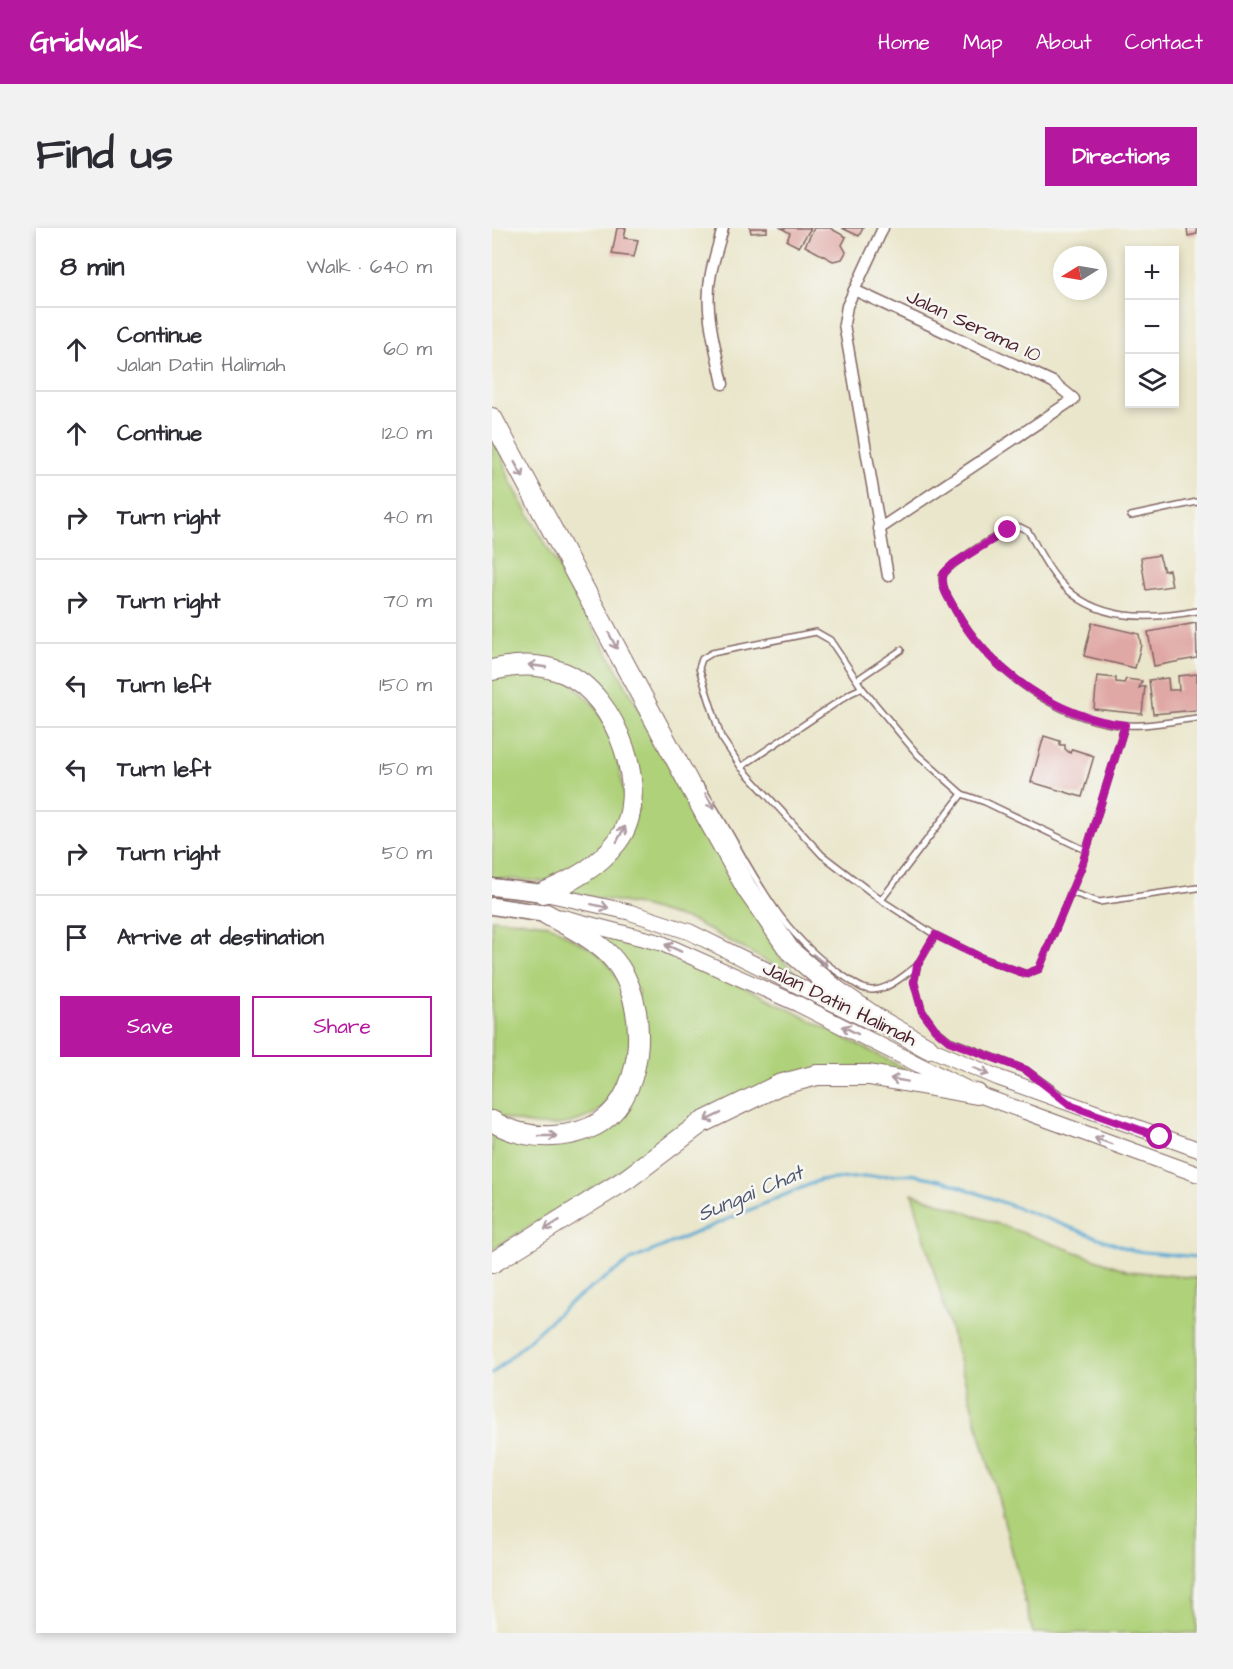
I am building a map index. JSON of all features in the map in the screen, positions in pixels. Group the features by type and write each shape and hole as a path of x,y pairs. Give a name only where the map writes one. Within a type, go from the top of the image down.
{"highway":[{"path":"492,418 747,889 790,951 845,997 927,1048"},
{"path":"492,670 515,664 540,666 566,673 589,691 609,718 630,768 633,790 630,816 618,841 595,866 567,883 536,893"},
{"path":"492,1121 518,1132 540,1136 582,1131 610,1115 630,1082 637,1056 636,1003 627,980 614,961 599,945 538,913"},
{"path":"492,1263 627,1179 701,1123 779,1085 817,1075 869,1075 977,1094"}],"main road":[{"name":"Jalan Datin Halimah","path":"492,887 536,893 629,912 690,932 849,1013 927,1048 1072,1106 1197,1149"},
{"name":"Jalan Datin Halimah","path":"492,906 589,922 661,943 798,1004 977,1094 1197,1174"}],"street":[{"path":"723,228 710,275 709,301 711,328 723,384"},
{"path":"883,228 847,306 844,324 888,576"},
{"name":"Jalan Serama 10","path":"854,290 1053,382 1074,399 879,529"}],"lane":[{"path":"1131,516 1197,502"},
{"path":"1197,611 1142,618 1092,606 1073,595 1059,582 1028,531 1020,526 1008,530 953,564 944,573 944,586 970,634 1001,667 1068,711 1094,720 1125,725 1197,718"},
{"path":"1085,850 986,802 962,794 918,755 862,688 830,640 816,632 712,653 702,659 699,668 721,737 741,767 822,855 881,900 935,935 982,958 1031,974 1042,964 1070,892 1085,850 1125,725"},
{"path":"858,679 901,650"},
{"path":"741,767 851,693 862,688"},
{"path":"673,756 687,769 710,800 756,883 788,926 819,960 861,987 872,991 891,984 917,966"},
{"path":"881,900 962,794"},
{"path":"1070,892 1099,902 1197,888"},
{"path":"935,935 917,966 914,982 922,1011 935,1029 949,1041 1026,1070 1072,1106"}],"green space":[{"path":"492,423 510,481 780,958 812,986 693,921 638,905 564,892 638,809 586,680 492,663"},
{"path":"542,673 572,683 593,704 612,734 627,807 605,850 555,882 492,878 492,677"},
{"path":"492,919 537,923 556,928 592,949 614,972 625,995 631,1020 632,1045 627,1070 616,1092 600,1110 577,1121 555,1125 534,1125 492,1114"},
{"path":"572,926 642,943 751,990 929,1081 877,1074 737,1099 492,1250 492,1133 527,1146 567,1144 605,1126 629,1100 638,991"},
{"path":"912,1193 1129,1271 1197,1278 1197,1633 1033,1633 1000,1505"}],"building":[{"path":"617,228 626,228 624,238 638,240 634,257 612,254"},
{"path":"750,228 767,228 767,232 751,233"},
{"path":"781,228 811,228 799,247 787,241 790,233"},
{"path":"814,228 830,228 846,237 842,245 846,252 842,259 833,261 805,246"},
{"path":"842,228 863,228 859,236"},
{"path":"1187,228 1197,228 1197,234 1188,236"},
{"path":"1159,555 1164,571 1169,570 1172,586 1146,590 1141,558"},
{"path":"1092,623 1139,634 1141,645 1135,668 1084,656"},
{"path":"1196,623 1197,658 1154,666 1148,632"},
{"path":"1197,674 1197,710 1153,714 1149,680 1168,678 1169,690 1179,690 1178,676"},
{"path":"1097,676 1116,678 1116,682 1124,683 1126,679 1142,681 1139,688 1145,686 1142,714 1094,709"},
{"path":"1044,736 1060,741 1060,745 1065,745 1065,749 1070,753 1072,749 1094,756 1082,797 1031,782"}],"waterway":[{"name":"Sungai Chat","path":"492,1374 567,1305 631,1260 820,1180 911,1174 945,1181 1134,1251 1197,1257"}],"route":[{"path":"1008,530 953,564 944,573 942,582 958,615 985,652 1023,684 1068,711 1094,720 1125,725 1081,868 1039,969 1026,974 982,958 935,935 917,966 914,982 917,997 922,1011 935,1029 949,1041 1026,1070 1042,1080 1072,1106 1160,1137"}]}
